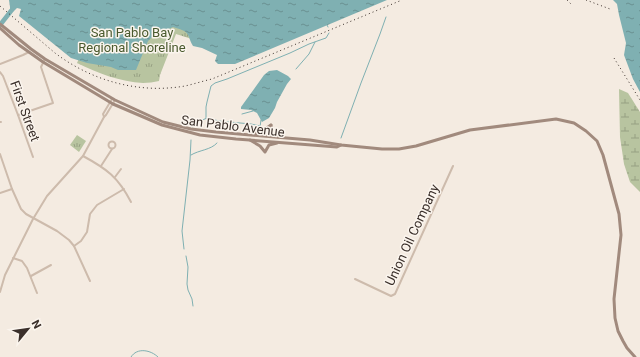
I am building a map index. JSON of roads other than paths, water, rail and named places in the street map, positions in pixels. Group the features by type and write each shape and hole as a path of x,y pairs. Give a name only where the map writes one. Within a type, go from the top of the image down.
{"main road":[{"name":"San Pablo Avenue","path":"0,24 2,29 44,61 112,101 162,125 200,135 337,147 341,145"},
{"name":"San Pablo Avenue","path":"112,101 163,122 203,131 310,140 382,149 399,149 416,146 470,130 556,119 574,123 586,130 597,141 604,155 619,214 621,235 614,299 615,318 618,331 623,341 635,357"},
{"path":"251,135 261,132 270,125 271,133 281,138"},
{"path":"250,140 260,146 265,152 269,145 281,142"}],"street":[{"path":"0,64 23,56 30,51"},
{"path":"18,115 53,103 41,67 44,61"},
{"name":"First Street","path":"0,72 3,76 33,157"},
{"path":"0,292 5,275 33,219 47,196 83,156 104,117 103,114 112,101"},
{"path":"101,166 112,148"},
{"path":"0,154 12,189 21,209 33,219 57,231 69,240 74,246 90,280"},
{"path":"83,156 101,166 115,177 131,202"},
{"name":"Union Oil Company","path":"355,279 391,296 395,294 453,166"},
{"path":"115,177 121,169"},
{"path":"0,193 12,189"},
{"path":"74,246 81,241 87,232 90,214 97,205 124,189"},
{"path":"13,258 22,261 27,268 38,294"},
{"path":"30,276 51,265"}],"water":[{"path":"9,0 387,0 235,64 218,64 215,61 217,55 202,48 193,46 186,33 173,27 153,36 148,41 136,70 118,70 71,58 19,16 21,9 17,8 13,12 10,10"},
{"path":"613,0 640,0 640,92 633,79 624,55 626,43 617,4"},
{"path":"277,70 291,79 269,118 262,122 257,113 251,110 241,109 241,107 264,75 269,71"}],"waterway":[{"path":"0,25 11,11"},
{"path":"341,138 386,17"},
{"path":"206,118 206,107 211,86 215,83 326,38 329,33"},
{"path":"296,69 309,54 315,42"},
{"path":"242,114 253,111"},
{"path":"193,127 198,122 207,118 260,126"},
{"path":"260,127 261,120"},
{"path":"219,129 220,122"},
{"path":"184,249 182,231 191,140"},
{"path":"191,155 212,147 217,143"},
{"path":"186,256 188,267 187,284 193,306"},
{"path":"131,357 140,351 148,351 158,357"}],"railway":[{"path":"0,6 55,53 84,71 117,83 150,88 168,88 185,86 212,79 402,0"},
{"path":"567,0 571,4"},
{"path":"586,0 610,9"},
{"path":"614,58 640,100"}],"park label":[{"name":"San Pablo Bay Regional Shoreline","path":"132,40"}]}
